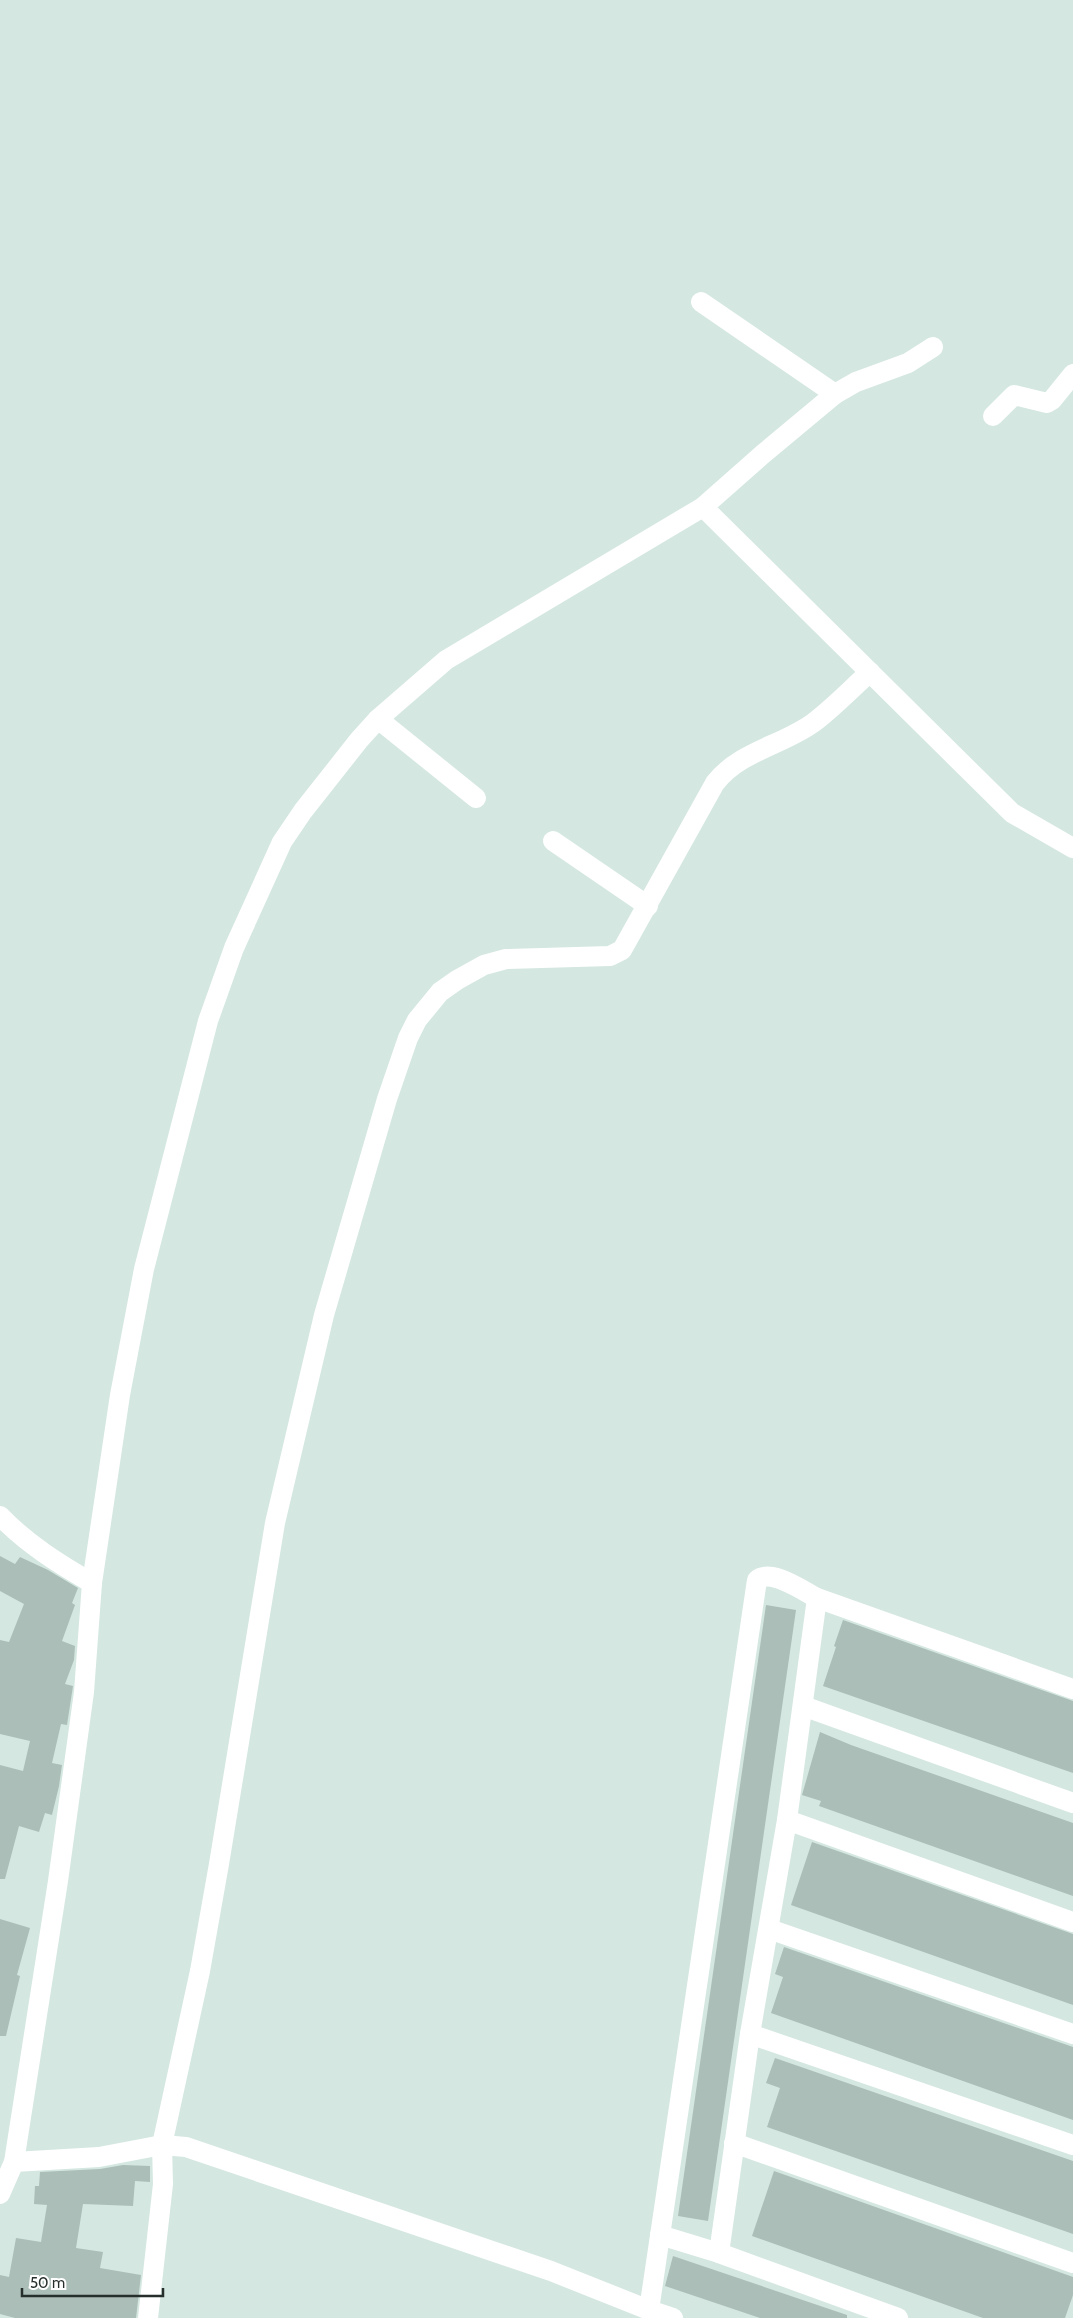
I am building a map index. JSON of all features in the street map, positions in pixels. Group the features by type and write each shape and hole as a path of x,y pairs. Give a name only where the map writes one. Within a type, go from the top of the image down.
{"street":[{"path":"701,302 835,394"},
{"path":"0,2194 14,2162 62,1853 84,1692 92,1583 120,1395 144,1269 208,1021 234,948 282,842 303,811 378,719 446,660 703,507 835,394 856,382 908,363 933,347"},
{"path":"994,416 1014,395 1047,403 1052,400 1073,374"},
{"path":"703,507 1012,813 1073,848"},
{"path":"148,2318 163,2184 162,2146 208,1922 275,1523 324,1315 387,1099 408,1038 417,1020 440,992 484,965 506,959 615,955 627,944 715,783 726,769 744,757 813,723 870,672"},
{"path":"378,719 476,798"},
{"path":"553,841 648,906"},
{"path":"0,1516 14,1530 54,1561 92,1583"},
{"path":"649,2310 755,1584 760,1578 772,1576 817,1598 1073,1690"},
{"path":"719,2253 750,2034 787,1820 817,1598"},
{"path":"803,1706 1073,1803"},
{"path":"787,1820 1073,1922"},
{"path":"769,1929 1073,2034"},
{"path":"750,2034 1073,2145"},
{"path":"734,2143 1073,2263"},
{"path":"14,2162 99,2157 162,2146 186,2146 551,2271 673,2318"},
{"path":"660,2235 719,2253 888,2316"}],"building":[{"path":"0,1556 15,1564 20,1557 48,1570 78,1588 72,1603 75,1605 62,1641 75,1646 74,1660 65,1684 73,1686 67,1725 61,1724 52,1763 62,1765 52,1815 45,1813 39,1832 19,1826 5,1879 0,1879 0,1765 23,1771 30,1741 0,1734 0,1640 9,1642 24,1604 0,1591"},
{"path":"766,1605 796,1610 708,2221 678,2216"},
{"path":"843,1620 1073,1701 1073,1773 823,1686"},
{"path":"820,1732 851,1745 1073,1823 1073,1896 819,1806 821,1801 802,1795"},
{"path":"812,1842 1073,1934 1073,2005 791,1905"},
{"path":"0,1919 30,1928 17,1975 20,1976 6,2036 0,2036"},
{"path":"784,1947 1073,2047 1073,2120 771,2013 783,1977 775,1974"},
{"path":"775,2058 1073,2161 1073,2234 767,2127 780,2088 766,2083"},
{"path":"123,2165 150,2166 150,2182 135,2181 133,2206 83,2204 76,2248 103,2252 100,2268 141,2275 136,2318 15,2318 0,2314 0,2275 9,2277 16,2238 41,2242 47,2205 34,2204 35,2186 39,2186 40,2172 100,2169"},
{"path":"774,2171 1073,2277 1073,2295 1065,2318 983,2318 752,2236"},
{"path":"673,2256 847,2315 847,2318 760,2318 665,2286"}]}
